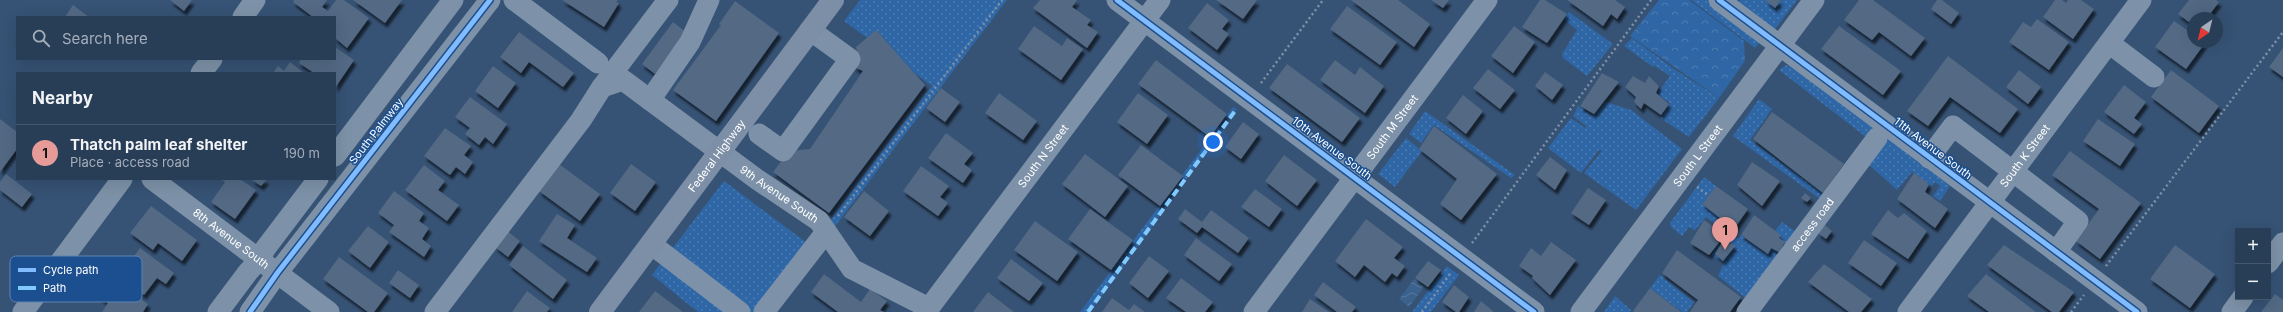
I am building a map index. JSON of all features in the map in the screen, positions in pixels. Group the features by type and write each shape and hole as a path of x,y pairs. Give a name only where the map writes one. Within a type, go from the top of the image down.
{"main road":[{"name":"Federal Highway","path":"600,312 833,0"}],"street":[{"path":"243,16 255,0"},
{"name":"South Palmway","path":"336,155 453,0"},
{"name":"South Palmway","path":"250,312 278,272 490,0"},
{"path":"514,0 598,63"},
{"path":"435,312 581,120 602,87 668,0"},
{"path":"650,100 690,42 709,0"},
{"name":"10th Avenue South","path":"1117,0 1534,312"},
{"name":"South N Street","path":"928,310 1160,0"},
{"name":"South M Street","path":"1254,312 1487,0"},
{"name":"11th Avenue South","path":"1719,0 2137,312"},
{"name":"South L Street","path":"1581,312 1814,0"},
{"name":"South K Street","path":"1908,312 2141,0"},
{"path":"759,134 783,151 850,59 810,30"},
{"path":"2109,43 2154,77"},
{"path":"202,72 211,60"},
{"name":"9th Avenue South","path":"602,87 623,80 719,152 819,221 852,269 928,310"},
{"path":"1929,158 1953,126 2014,171 2078,221 2056,252"},
{"name":"access road","path":"1747,312 1877,138"},
{"path":"65,256 121,180"},
{"name":"8th Avenue South","path":"153,180 278,272 329,312"},
{"path":"218,312 248,272 260,259 265,249 317,180"},
{"path":"764,312 826,232"},
{"path":"2271,259 2283,243"},
{"path":"651,244 740,312"},
{"path":"2232,312 2241,300"},
{"path":"23,312 30,302"}],"path":[{"path":"826,232 1002,0"},
{"path":"1257,88 1323,0"},
{"path":"1468,248 1651,0"},
{"path":"2103,270 2283,32"},
{"path":"1691,183 1708,195"},
{"path":"1422,312 1452,270"},
{"path":"2071,312 2085,294"}],"green space":[{"path":"860,0 1007,0 770,312 698,312 652,275 724,181 811,246 932,86 844,21"},
{"path":"1659,0 1689,0 1744,41 1745,61 1719,98 1630,36"},
{"path":"1691,0 1707,0 1762,40 1755,48"},
{"path":"1740,0 1769,0 1777,5 1782,0 1797,0 1775,29 1770,29 1737,4"},
{"path":"1569,12 1613,44 1587,76 1563,58 1562,54 1577,30 1564,19"},
{"path":"1632,38 1674,69 1719,98 1689,137 1660,118 1670,103 1657,94 1670,76 1655,66 1653,67 1624,46"},
{"path":"1786,65 1799,70 1950,186 1940,201 1933,196 1940,186 1935,182 1932,186 1912,172 1897,190 1867,163 1750,312 1737,312 1747,299 1718,276 1724,263 1711,255 1727,234 1733,237 1706,217 1695,230 1689,227 1682,236 1671,227 1670,223 1704,177 1716,186 1702,204 1734,229 1731,234 1738,239 1741,235 1767,254 1771,248 1779,252 1785,243 1779,238 1775,231 1782,222 1799,234 1823,201 1733,136 1759,99 1772,109 1750,140 1823,193 1866,137 1779,70"},
{"path":"1606,102 1631,110 1682,149 1636,210 1584,173 1602,151 1599,150 1581,173 1548,148 1571,118 1585,128 1586,126 1573,116 1578,106 1593,116"},
{"path":"1233,107 1237,109 1090,312 1080,312"},
{"path":"1425,111 1515,175 1511,178 1434,125 1421,143 1409,134"},
{"path":"1406,138 1422,151 1395,187 1378,174"},
{"path":"1447,266 1459,275 1431,312 1412,312"},
{"path":"1660,275 1694,302 1687,312 1682,312 1650,288"},
{"path":"1615,296 1631,310 1630,312 1604,312"}],"water":[{"path":"1414,279 1424,287 1409,307 1399,299"}],"building":[{"path":"170,0 192,0 184,11"},
{"path":"294,0 327,0 322,7 328,11 336,0 344,0 369,18 347,48 336,39 336,16 312,16 293,2"},
{"path":"353,0 402,0 385,23"},
{"path":"562,0 618,0 616,2 619,3 604,27"},
{"path":"1040,0 1077,0 1072,7 1091,20 1087,25 1098,32 1087,48 1033,8"},
{"path":"1216,0 1257,0 1243,19"},
{"path":"1351,0 1398,0 1430,24 1414,47"},
{"path":"1431,0 1449,0 1443,8"},
{"path":"1540,0 1545,0 1567,14 1547,43 1522,27"},
{"path":"1567,0 1615,0 1625,7 1617,19 1611,14 1603,26"},
{"path":"1765,0 1781,0 1775,8"},
{"path":"1859,0 1873,0 1925,38 1911,56 1879,32 1872,40 1844,20"},
{"path":"1937,0 1942,0 1959,13 1951,24 1931,9"},
{"path":"2055,0 2062,0 2066,3 2068,0 2081,0 2094,9 2073,39 2043,17"},
{"path":"2189,0 2216,0 2219,2 2212,12 2187,12 2187,21 2178,14"},
{"path":"735,1 779,33 716,121 673,90 721,25 719,24"},
{"path":"1207,3 1229,20 1222,29 1229,34 1217,50 1188,28"},
{"path":"73,5 88,16 66,16"},
{"path":"1347,6 1397,42 1380,65 1330,29"},
{"path":"2037,19 2069,42 2049,70 2009,42 2023,22 2031,27"},
{"path":"2174,21 2187,30 2187,48 2201,48 2186,69 2155,47"},
{"path":"673,22 686,32 655,74 642,64"},
{"path":"1034,26 1062,46 1067,38 1083,49 1061,80 1018,49"},
{"path":"1514,26 1535,42 1513,73 1491,56"},
{"path":"1839,26 1901,71 1883,95 1821,49"},
{"path":"876,30 925,85 829,213 773,172 789,151 810,149 863,71 854,67 859,59 856,47"},
{"path":"519,32 574,73 563,87 529,62 521,73 500,57"},
{"path":"336,48 354,60 336,87 336,72 312,72 299,63 300,60 336,60"},
{"path":"2283,48 2283,77 2269,67"},
{"path":"1948,56 2018,109 2000,133 1950,97 1928,126 1907,111"},
{"path":"1156,60 1227,114 1210,137 1138,84"},
{"path":"1335,60 1355,75 1360,67 1384,86 1365,113 1320,80"},
{"path":"290,62 303,72 274,72 278,66 284,71"},
{"path":"1287,64 1360,118 1342,142 1269,88"},
{"path":"493,66 516,83 498,108 475,91"},
{"path":"1488,69 1515,90 1500,109 1473,88"},
{"path":"2019,70 2041,87 2028,104 2006,87"},
{"path":"2171,70 2219,106 2199,133 2151,97"},
{"path":"1545,72 1563,85 1552,100 1535,86"},
{"path":"1602,73 1619,82 1594,114 1580,106"},
{"path":"1633,76 1645,83 1649,76 1659,86 1656,93 1669,104 1661,115 1644,103 1641,109 1634,102 1636,97 1625,87"},
{"path":"2124,85 2146,102 2134,118 2142,124 2134,134 2104,112"},
{"path":"941,88 960,102 945,122 926,108"},
{"path":"999,93 1037,121 1023,140 985,113"},
{"path":"1138,93 1168,115 1147,144 1117,122"},
{"path":"1463,95 1483,111 1466,134 1446,118"},
{"path":"470,97 507,124 493,144 485,137 479,145 465,134 470,128 455,117"},
{"path":"1772,112 1844,164 1823,193 1753,139"},
{"path":"0,119 16,131 16,150 0,172"},
{"path":"2098,119 2135,144 2120,166 2083,141"},
{"path":"1243,122 1259,134 1241,159 1225,147"},
{"path":"1434,126 1497,174 1461,220 1440,204 1457,179 1419,149"},
{"path":"445,128 471,146 464,155 473,162 465,174 456,167 450,175 424,156"},
{"path":"946,133 973,153 964,164 972,170 963,183 928,158"},
{"path":"1141,145 1183,176 1160,206 1118,175"},
{"path":"2070,151 2141,203 2100,259 2076,241 2099,209 2052,175"},
{"path":"1085,154 1128,186 1105,217 1062,184"},
{"path":"1284,155 1317,180 1297,206 1265,181"},
{"path":"1550,157 1567,170 1555,190 1536,175"},
{"path":"1752,162 1780,181 1762,206 1737,185"},
{"path":"559,164 600,194 580,221 539,191"},
{"path":"631,164 656,182 635,211 610,193"},
{"path":"424,165 445,181 438,190 459,205 447,221 405,190"},
{"path":"921,166 949,186 940,197 948,203 938,216 903,191"},
{"path":"1914,173 1929,184 1925,192 1948,209 1935,228 1897,199"},
{"path":"6,174 32,194 22,207 0,190 0,182"},
{"path":"222,180 241,180 256,190 235,219 211,202 225,182"},
{"path":"252,180 266,180 261,186"},
{"path":"1716,186 1748,209 1734,229 1702,204"},
{"path":"1588,188 1606,200 1589,225 1571,213"},
{"path":"1255,189 1282,209 1269,227 1241,207"},
{"path":"394,191 424,213 419,221 429,228 422,239 431,246 424,257 389,232 394,225 378,213"},
{"path":"864,191 889,211 870,236 844,217"},
{"path":"1805,193 1811,198 1807,202 1801,198"},
{"path":"151,206 197,240 182,261 158,243 153,250 130,233"},
{"path":"1090,209 1133,240 1111,270 1068,239"},
{"path":"1185,209 1202,222 1211,210 1249,238 1238,253 1202,227 1197,233 1178,219"},
{"path":"1888,210 1898,218 1904,213 1927,231 1908,259 1871,234"},
{"path":"557,214 575,225 567,238 597,258 587,272 539,241"},
{"path":"1754,215 1781,235 1779,238 1785,242 1779,252 1771,248 1768,254 1741,235"},
{"path":"1366,219 1403,247 1394,258 1405,266 1397,277 1392,273 1385,282 1364,265 1355,277 1335,261"},
{"path":"1704,220 1725,235 1709,255 1690,243"},
{"path":"1035,221 1078,252 1057,281 1014,250"},
{"path":"1825,225 1832,231 1826,239 1818,233"},
{"path":"368,226 389,242 370,268 348,251"},
{"path":"507,231 520,241 508,257 495,247"},
{"path":"1196,238 1232,264 1219,281 1184,255"},
{"path":"1725,238 1735,246 1723,261 1715,254"},
{"path":"1864,240 1897,263 1881,286 1848,263"},
{"path":"1551,242 1576,260 1550,295 1532,278 1533,276 1519,266 1531,248 1541,256"},
{"path":"2004,245 2074,292 2059,312 2052,312 1987,265"},
{"path":"2175,245 2215,274 2190,308 2150,279"},
{"path":"523,246 567,280 553,299 509,265"},
{"path":"140,248 174,273 166,284 157,278 144,295 142,294 142,256 134,256"},
{"path":"1677,250 1741,297 1730,312 1690,312 1698,300 1662,273"},
{"path":"1149,256 1169,271 1148,298 1129,283"},
{"path":"339,257 388,293 374,312 368,312 323,279"},
{"path":"1011,259 1043,283 1029,301 997,278"},
{"path":"1428,261 1441,270 1428,287 1415,278"},
{"path":"1824,264 1872,299 1861,312 1849,312 1808,282"},
{"path":"398,270 419,285 410,298 389,283"},
{"path":"824,274 861,302 870,289 887,301 880,310 884,312 838,312 811,292"},
{"path":"1986,274 2036,312 1989,312 1967,296"},
{"path":"1181,278 1213,302 1205,312 1186,312 1166,298"},
{"path":"1323,282 1356,307 1352,312 1337,312 1314,295"},
{"path":"1454,285 1469,297 1459,312 1456,312 1442,302"},
{"path":"1650,288 1681,312 1634,312 1633,311"},
{"path":"527,291 550,308 547,312 512,312"},
{"path":"655,291 683,312 639,312"},
{"path":"988,292 1014,312 973,312"},
{"path":"2275,294 2283,300 2283,312 2261,312"},
{"path":"1112,298 1129,310 1134,304 1145,312 1102,312"},
{"path":"1310,299 1329,312 1302,312"},
{"path":"142,300 148,304 143,312 102,312 108,303 107,302 142,302"},
{"path":"1481,301 1494,312 1474,312"}],"marked path":[{"path":"1088,312 1235,111"}],"cycle path":[{"path":"250,312 278,272 490,0"},
{"path":"1117,0 1534,312"},
{"path":"1719,0 2137,312"}],"place":[{"name":"Thatch palm leaf shelter","path":"1725,250"}]}
